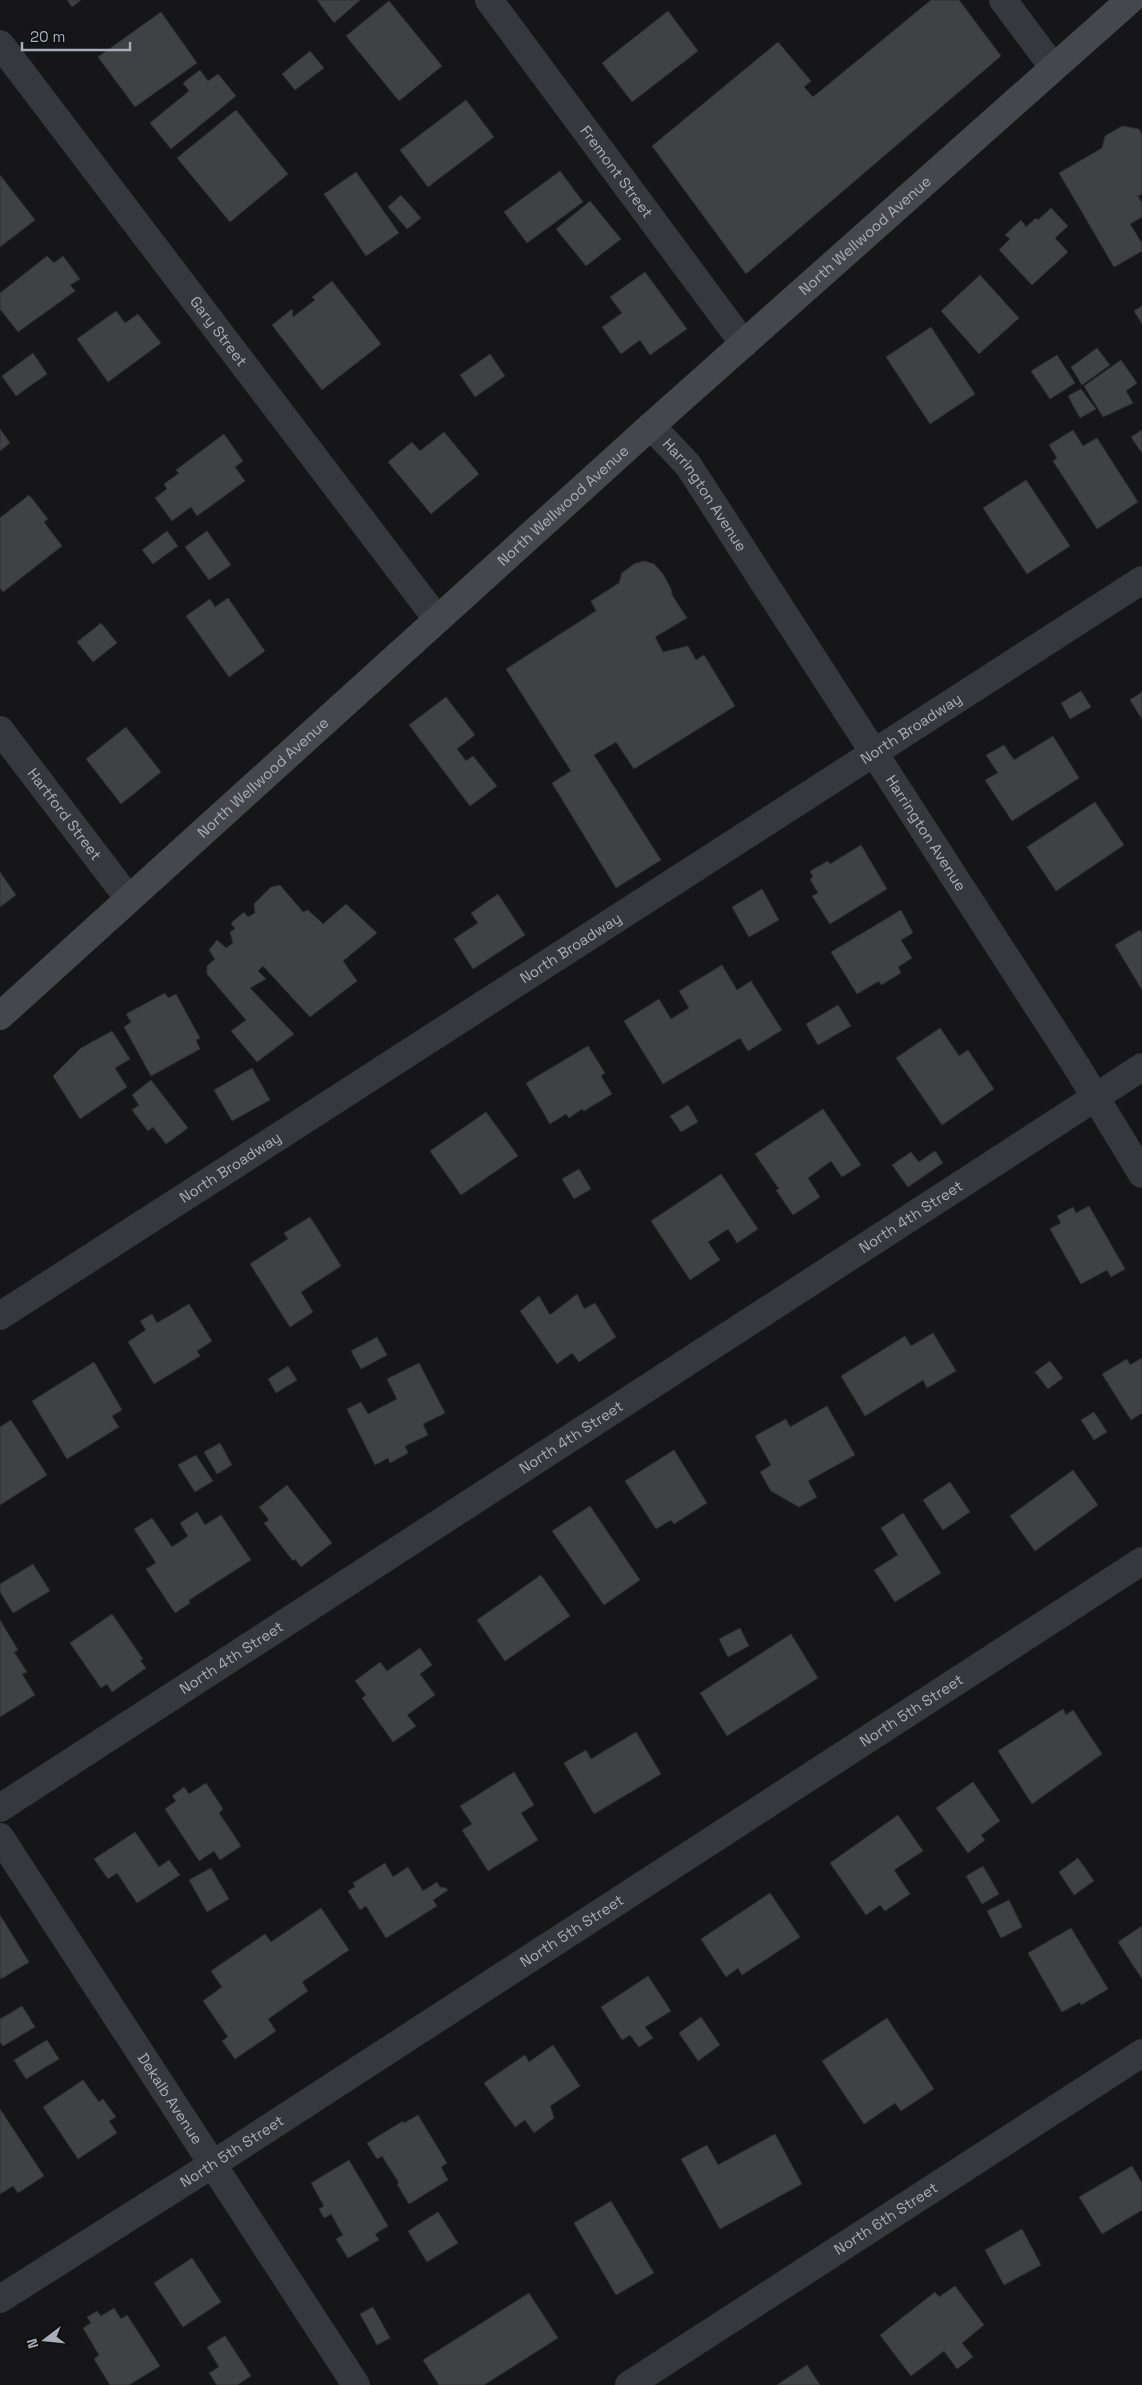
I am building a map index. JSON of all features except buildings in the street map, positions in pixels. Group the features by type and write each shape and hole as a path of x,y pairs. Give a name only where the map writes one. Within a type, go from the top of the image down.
{"main road":[{"name":"North Wellwood Avenue","path":"0,1016 651,426 1130,0"}],"street":[{"name":"Fremont Street","path":"489,0 744,344"},
{"path":"1003,0 1053,67"},
{"name":"Gary Street","path":"0,44 437,619"},
{"name":"Harrington Avenue","path":"651,426 688,465 1076,1067 1093,1098 1142,1174"},
{"name":"North Broadway","path":"0,1316 1142,580"},
{"name":"Hartford Street","path":"0,730 129,899"},
{"name":"North 4th Street","path":"0,1808 1142,1066"},
{"name":"North 5th Street","path":"0,2299 213,2164 1142,1561"},
{"name":"Dekalb Avenue","path":"0,1837 356,2385"},
{"name":"North 6th Street","path":"630,2385 1142,2053"}]}
